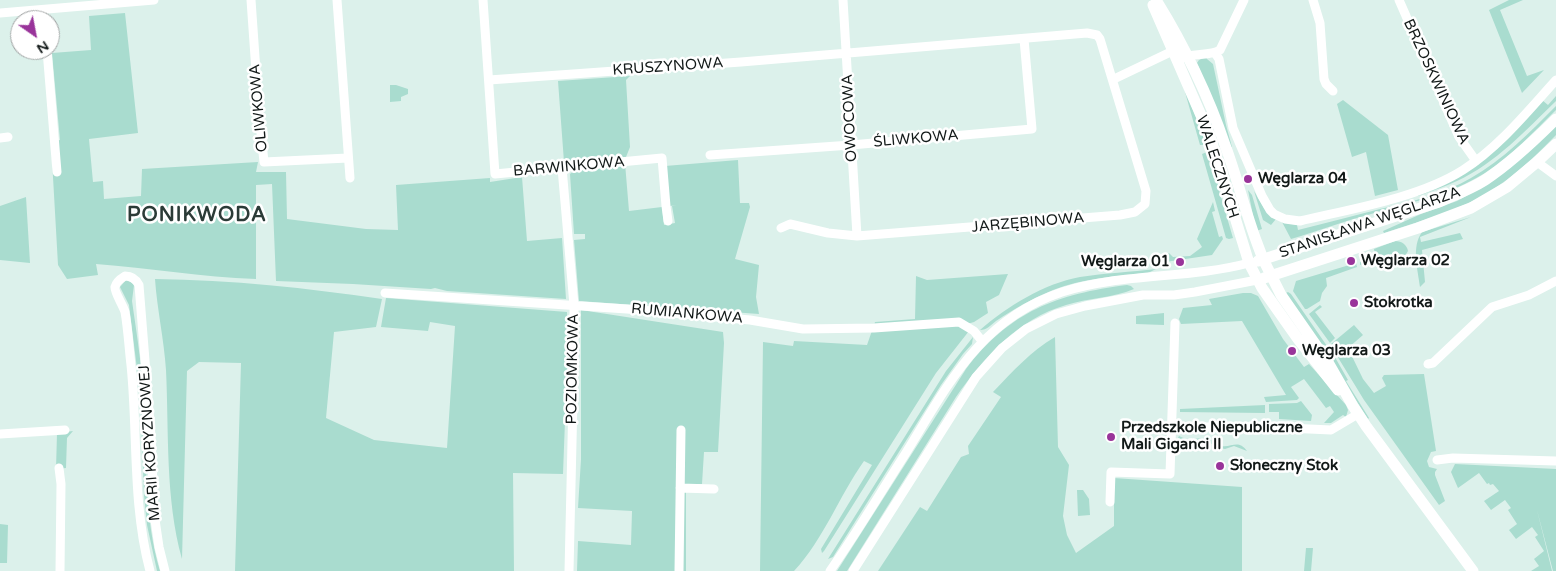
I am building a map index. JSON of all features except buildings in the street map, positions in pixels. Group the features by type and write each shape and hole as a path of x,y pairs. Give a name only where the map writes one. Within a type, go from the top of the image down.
{"street":[{"path":"0,13 83,3 154,0"},
{"name":"OLIWKOWA","path":"251,0 264,162 348,158"},
{"path":"337,0 350,178"},
{"name":"BARWINKOWA","path":"483,0 495,174 662,158 668,221"},
{"name":"OWOCOWA","path":"843,0 857,236"},
{"name":"WALECZNYCH","path":"1151,0 1225,142 1263,259 1271,276 1286,302 1329,364 1356,410"},
{"name":"WALECZNYCH","path":"1156,0 1214,146 1249,264 1257,280 1307,351 1356,410"},
{"path":"1114,79 1179,54 1215,53 1222,48 1244,0"},
{"path":"1313,0 1320,23 1324,79 1333,91"},
{"name":"BRZOSKWINIOWA","path":"1399,0 1459,137 1476,161"},
{"name":"JARZĘBINOWA","path":"781,228 790,224 828,233 857,236 1120,216 1135,212 1145,204 1146,191 1114,79 1103,44 1097,35 1087,33 847,53"},
{"name":"ŚLIWKOWA","path":"710,155 851,145 1032,128 1024,39"},
{"name":"KRUSZYNOWA","path":"489,80 847,53"},
{"name":"WALECZNYCH","path":"1215,53 1219,59 1236,138 1266,204 1270,210 1280,217 1291,221 1300,221 1411,194 1447,179 1476,161"},
{"path":"48,60 58,172"},
{"path":"1476,161 1503,138 1556,80"},
{"name":"STANISŁAWA WĘGLARZA","path":"1249,264 1439,202 1458,194 1484,181 1506,165 1556,119"},
{"name":"STANISŁAWA WĘGLARZA","path":"1257,280 1463,212 1500,192 1556,144"},
{"path":"1537,162 1556,176"},
{"name":"POZIOMKOWA","path":"562,168 574,305 569,571"},
{"path":"830,571 947,386 982,341 1003,322 1041,300 1063,292 1094,285 1211,271 1249,264"},
{"name":"MARII KORYZNOWEJ","path":"150,571 140,513 134,397 127,331 122,303 115,290 115,285 124,276 130,276 138,283 149,406 154,513 165,571"},
{"path":"853,571 976,377 1002,348 1026,329 1056,314 1085,306 1144,295 1174,295 1195,292 1257,280"},
{"path":"1428,364 1433,363 1492,307 1529,295 1556,280"},
{"name":"RUMIANKOWA","path":"385,293 574,305 750,320 804,329 874,328 959,322 974,331 982,341"},
{"path":"1110,502 1111,472 1170,474 1175,323"},
{"path":"1171,428 1266,427 1331,430 1356,410 1473,571"},
{"path":"0,434 65,430"},
{"path":"679,571 681,430"},
{"path":"1437,460 1453,458 1556,461"},
{"path":"60,468 60,571"},
{"path":"680,488 714,489"}],"green space":[{"path":"1509,0 1523,0 1500,10 1527,76 1544,70 1522,93 1489,10"},
{"path":"125,13 138,133 89,139 93,182 103,181 104,199 141,196 142,169 258,162 256,172 286,172 287,219 366,229 398,230 396,185 490,178 490,182 522,177 527,241 562,238 566,299 447,291 435,288 276,281 272,184 256,185 256,279 96,264 98,275 67,279 58,265 51,142 60,140 53,60 60,60 60,52 91,50 89,16"},
{"path":"1206,57 1213,64 1232,147 1197,63"},
{"path":"630,76 626,80 630,147 626,157 564,162 558,81"},
{"path":"390,85 408,89 408,94 401,97 401,101 390,102"},
{"path":"1183,85 1206,142 1203,145 1200,145"},
{"path":"1556,96 1556,101 1510,145 1485,165 1452,183 1417,195 1447,183 1542,100 1548,105"},
{"path":"1343,100 1388,135 1398,190 1375,196 1366,152 1352,157 1337,104"},
{"path":"1556,106 1556,110 1504,159 1471,181 1443,193 1291,239 1282,222 1297,225 1298,230 1415,200 1449,189 1494,163 1516,145"},
{"path":"1556,126 1556,135 1538,153 1508,179 1486,194 1453,210 1384,233 1383,231 1457,201 1486,185"},
{"path":"1207,152 1212,157 1219,190 1233,238 1226,238 1202,154"},
{"path":"738,160 740,203 749,203 750,207 735,259 759,265 756,297 759,314 579,301 574,240 585,239 585,234 574,234 570,174 575,170 625,163 629,211 662,207 664,225 675,223 672,206 677,205 670,206 665,166"},
{"path":"1248,190 1252,195 1262,229 1256,231"},
{"path":"1254,191 1264,208 1276,219 1271,225 1263,220"},
{"path":"26,197 30,263 0,260 0,206"},
{"path":"1213,202 1215,211 1212,212 1219,237 1222,236 1223,239 1212,255 1152,264 1169,253 1173,257 1190,256 1202,247 1197,239"},
{"path":"1471,217 1420,237 1421,242 1460,233 1463,239 1422,250 1425,282 1420,287 1416,252 1419,238 1422,232"},
{"path":"1395,241 1407,247 1408,251 1405,256 1401,257 1399,253 1360,265 1360,262 1375,255 1374,249"},
{"path":"1356,263 1357,267 1326,278 1327,286 1322,293 1320,301 1307,309 1305,309 1293,291 1296,281"},
{"path":"1156,269 1148,273 1100,278 1064,286 1031,300 987,328 980,330 1027,297 1066,280 1099,274"},
{"path":"1008,274 999,295 986,302 988,313 974,322 960,326 969,331 936,373 824,551 822,553 821,549 872,465 864,461 823,531 805,559 794,571 760,571 763,342 793,346 794,341 867,345 875,322 915,319 916,276 927,280"},
{"path":"155,279 269,285 382,299 376,327 334,332 326,418 374,440 447,448 455,326 430,322 428,331 381,327 386,298 567,312 568,340 563,474 513,473 514,571 235,571 241,363 199,362 187,371 182,559 170,489 166,370"},
{"path":"126,280 129,280 134,285 132,301 140,354 147,490 151,530 160,571 157,571 147,525 140,393 129,305 120,287"},
{"path":"1127,285 1134,289 1066,305 1049,311 1017,330 990,354 956,397 847,571 837,571 966,369 983,349 1018,319 1057,300"},
{"path":"1288,292 1336,359 1348,380 1346,381 1368,419 1286,293"},
{"path":"1251,293 1258,296 1283,339 1304,367 1309,364 1346,405 1348,410 1346,417 1343,415 1331,423 1324,423 1334,412 1330,406 1326,408 1304,379 1291,387 1299,398 1297,400 1266,402 1264,397 1286,395 1242,321 1181,324 1179,319 1183,308 1212,305 1209,299"},
{"path":"1320,305 1322,307 1315,312 1335,338 1330,343 1309,314"},
{"path":"581,310 723,332 718,452 704,452 702,484 686,484 686,571 577,571 578,541 631,545 632,511 578,508 581,459"},
{"path":"1164,313 1164,325 1136,324 1136,316"},
{"path":"1354,325 1363,335 1348,348 1363,379 1374,393 1386,386 1382,378 1384,375 1424,374 1436,451 1431,452 1427,461 1429,467 1437,469 1435,475 1445,501 1439,505 1364,400 1331,346"},
{"path":"973,337 972,344 941,385 833,557 828,559 946,371"},
{"path":"1055,337 1058,447 1069,465 1063,516 1067,535 1076,553 1114,526 1114,478 1242,487 1242,571 878,571 920,507 927,511 961,457 969,454 968,446 1001,397 993,392 1030,355"},
{"path":"1301,401 1312,415 1311,421 1279,419 1279,412 1269,412 1269,404 1297,403"},
{"path":"1265,405 1265,413 1180,412 1180,409"},
{"path":"73,431 67,438 66,468 56,469 57,433"},
{"path":"1179,436 1186,439 1209,439 1221,446 1241,445 1247,451 1234,446 1225,449 1208,442 1190,442 1178,438"},
{"path":"1455,464 1556,469 1556,571 1553,571 1537,510 1552,571 1531,571 1539,566 1534,559 1544,551 1535,537 1538,535 1532,527 1516,539 1509,530 1517,524 1508,510 1511,508 1505,500 1491,510 1484,501 1499,491 1493,484 1487,484 1479,473 1458,488 1451,472"},
{"path":"1077,490 1083,490 1089,499 1090,515 1078,516"},
{"path":"0,524 8,525 7,563 0,563"},
{"path":"1306,548 1313,548 1311,571 1304,571"}],"place":[{"name":"Węglarza 04","path":"1248,179"},
{"name":"Węglarza 02","path":"1351,261"},
{"name":"Węglarza 01","path":"1180,262"},
{"name":"Stokrotka","path":"1354,303"},
{"name":"Węglarza 03","path":"1292,351"},
{"name":"Przedszkole Niepubliczne Mali Giganci II","path":"1111,437"},
{"name":"Słoneczny Stok","path":"1220,466"}],"district":[{"name":"PONIKWODA","path":"197,216"}]}
